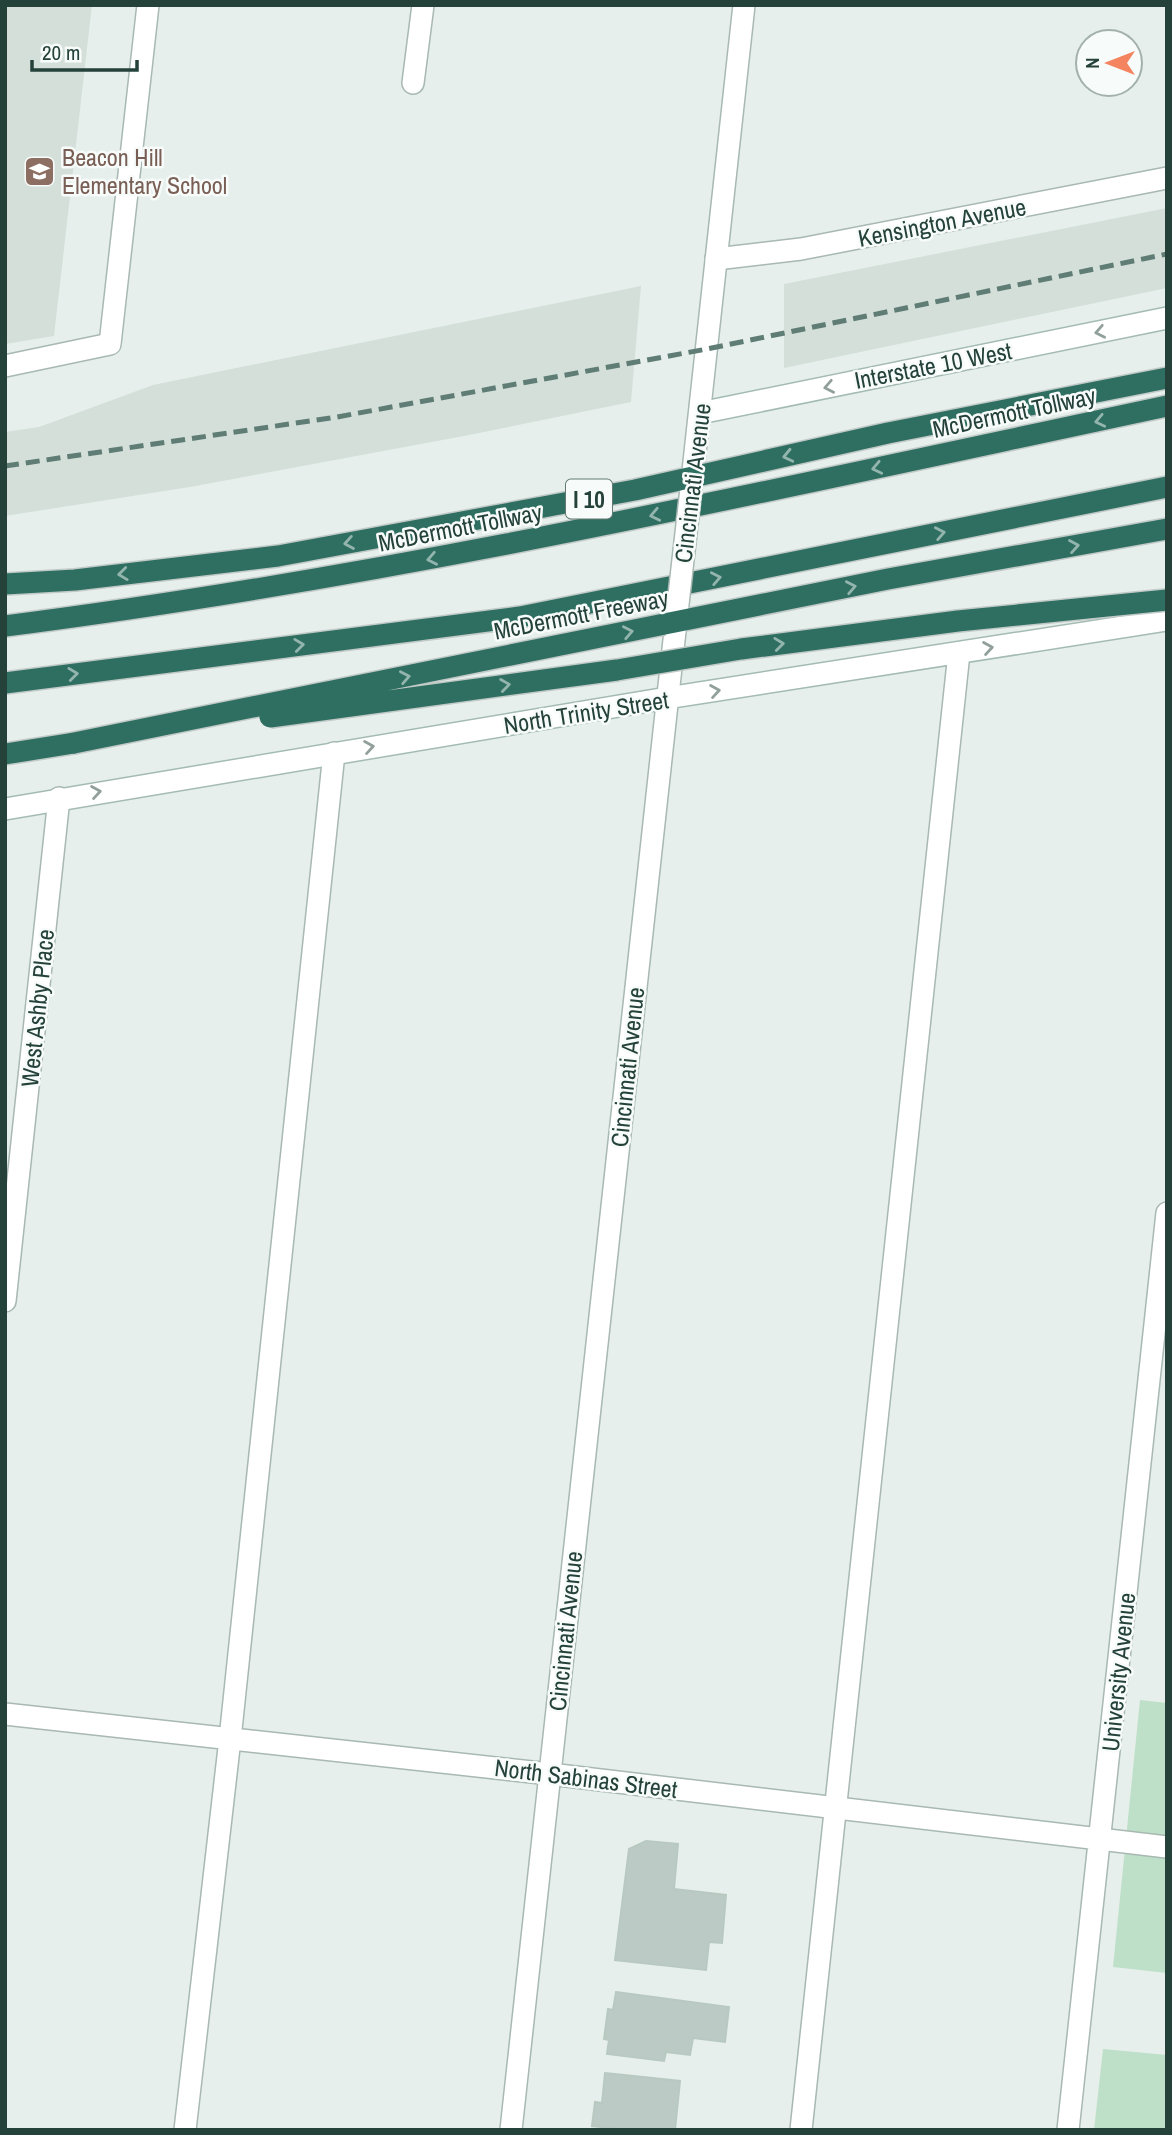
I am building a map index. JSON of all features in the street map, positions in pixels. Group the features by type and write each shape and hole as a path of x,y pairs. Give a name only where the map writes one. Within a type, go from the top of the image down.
{"highway":[{"name":"I 10","path":"5,584 75,580 278,556 635,490 888,433 1167,378"},
{"name":"McDermott Tollway","path":"5,626 381,569 602,526 1167,406"},
{"path":"5,682 520,617 1167,487"},
{"name":"McDermott Freeway","path":"5,754 74,743 875,582 1167,529"},
{"path":"74,743 617,670 741,649 877,631 1167,600"}],"street":[{"path":"5,366 110,344 148,5"},
{"path":"413,83 423,5"},
{"name":"Cincinnati Avenue","path":"511,2130 744,5"},
{"name":"Kensington Avenue","path":"716,259 801,249 1167,177"},
{"name":"Interstate 10 West","path":"700,413 1167,318"},
{"name":"North Trinity Street","path":"5,809 667,698 1167,620"},
{"path":"801,2130 960,653"},
{"path":"185,2130 230,1739 334,753"},
{"name":"West Ashby Place","path":"5,1301 59,798"},
{"name":"University Avenue","path":"1068,2130 1167,1213"},
{"name":"North Sabinas Street","path":"5,1714 550,1773 1167,1847"}],"shaded area":[{"name":"Beacon Hill Elementary School","path":"5,5 92,5 54,336 5,344"},
{"path":"1167,208 1167,288 784,368 784,284"},
{"path":"641,286 631,402 190,487 5,516 5,432 39,427 153,385"}],"green space":[{"path":"1140,1700 1167,1703 1167,1973 1113,1967"},
{"path":"1103,2049 1167,2055 1167,2130 1094,2130"}],"building":[{"path":"646,1841 678,1844 674,1889 726,1895 722,1943 709,1942 706,1970 615,1960 629,1849"},
{"path":"616,1992 729,2007 725,2042 693,2038 690,2055 666,2052 664,2061 607,2054 609,2040 604,2039 608,2009 613,2010"},
{"path":"605,2073 680,2081 675,2130 629,2130 592,2126 595,2102 602,2103"}],"railway":[{"path":"5,466 337,417 707,349 1167,254"}],"place":[{"name":"Beacon Hill Elementary School","path":"39,171"}]}
